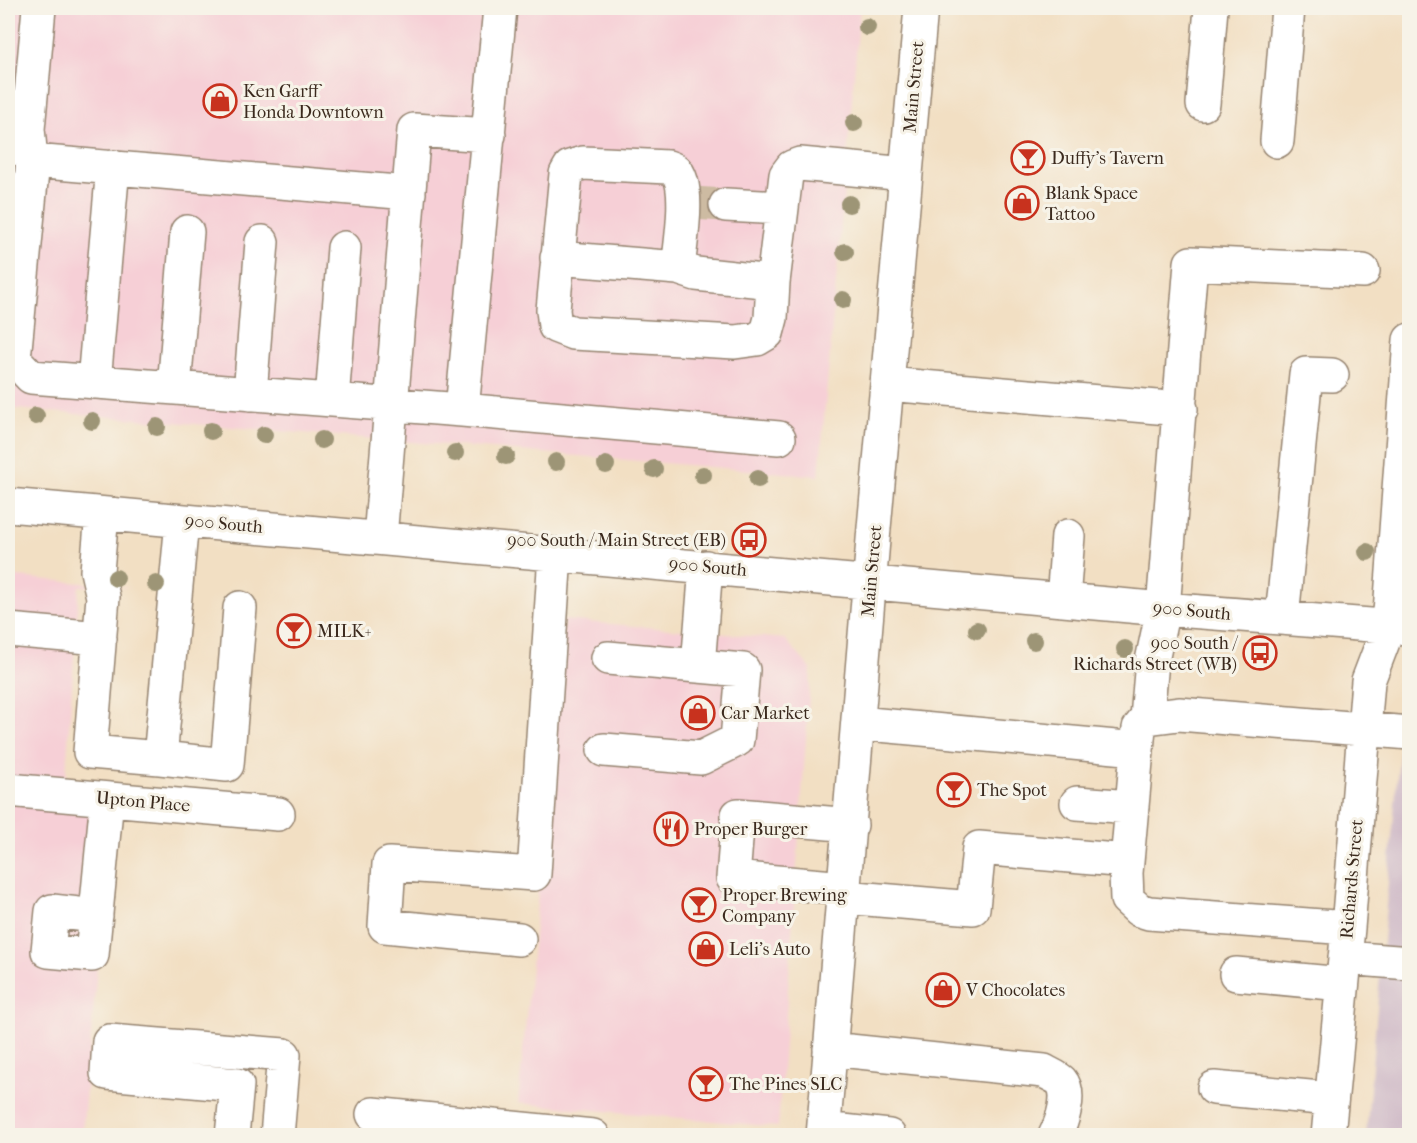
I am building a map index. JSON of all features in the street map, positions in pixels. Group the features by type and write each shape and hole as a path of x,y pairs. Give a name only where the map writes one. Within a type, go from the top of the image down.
{"street":[{"path":"39,8 24,152 14,359 31,377 462,410 779,438"},
{"path":"462,410 500,8"},
{"name":"Main Street","path":"824,1132 921,8"},
{"path":"1203,104 1211,8"},
{"path":"1277,141 1288,8"},
{"path":"380,538 414,130 489,135"},
{"path":"24,152 113,167 409,193"},
{"path":"678,268 688,203 676,171 668,167 583,163 570,167 566,174 557,258 553,310 555,326 573,333 735,342 757,339 767,333 771,318 781,208 786,175 792,167 800,164 906,174"},
{"path":"94,382 113,167"},
{"path":"726,205 781,208"},
{"path":"174,388 187,232"},
{"path":"250,394 262,242"},
{"path":"332,400 344,248"},
{"path":"557,258 678,268 696,273 773,282"},
{"path":"1363,271 1191,263 1163,609 1152,661 1132,807 1127,861 1127,899 1139,910 1149,913 1345,956 1410,963"},
{"name":"Richards Street","path":"1328,1136 1368,681 1399,627 1410,340"},
{"path":"1282,618 1306,374 1332,375"},
{"path":"887,384 1180,409"},
{"name":"900 South","path":"8,505 1163,609 1399,627"},
{"path":"102,514 97,571 103,597 90,752 227,765 240,608"},
{"path":"160,758 182,521"},
{"path":"1063,600 1068,536"},
{"path":"519,939 385,926 389,864 534,874 555,554"},
{"path":"698,666 705,567"},
{"path":"8,630 100,638"},
{"path":"604,750 701,758 737,740 743,670 608,658"},
{"path":"858,723 1142,734 1179,714 1410,733"},
{"name":"Upton Place","path":"8,790 278,814"},
{"path":"96,916 107,799"},
{"path":"1077,803 1132,807"},
{"path":"851,825 738,815 733,878 973,908 979,848 1127,861"},
{"path":"1236,974 1345,956"},
{"path":"232,1136 237,1085 107,1073 109,1041 284,1055 277,1136"},
{"path":"830,1049 1044,1071 1060,1080 1065,1092 1061,1124 1055,1136"},
{"path":"1214,1088 1331,1099"},
{"path":"373,1114 593,1136"},
{"path":"824,1132 889,1136"}],"shaded area":[{"path":"11,8 860,8 819,476 16,409 8,400 8,56"},
{"path":"8,576 132,588 79,586 65,787 113,791 82,1135 8,1135"},
{"path":"564,620 785,639 811,669 778,1127 518,1103"},
{"path":"1405,688 1409,688 1409,1135 1366,1136"}],"tunnel":[{"path":"692,203 726,205"}],"place":[{"name":"Ken Garff Honda Downtown","path":"220,101"},
{"name":"Duffy's Tavern","path":"1028,158"},
{"name":"Blank Space Tattoo","path":"1022,203"},
{"name":"900 South / Main Street (EB)","path":"749,540"},
{"name":"MILK+","path":"294,631"},
{"name":"900 South / Richards Street (WB)","path":"1260,653"},
{"name":"Car Market","path":"698,713"},
{"name":"The Spot","path":"954,790"},
{"name":"Proper Burger","path":"671,829"},
{"name":"Proper Brewing Company","path":"699,905"},
{"name":"Leli's Auto","path":"706,949"},
{"name":"V Chocolates","path":"943,990"},
{"name":"The Pines SLC","path":"706,1084"}]}
